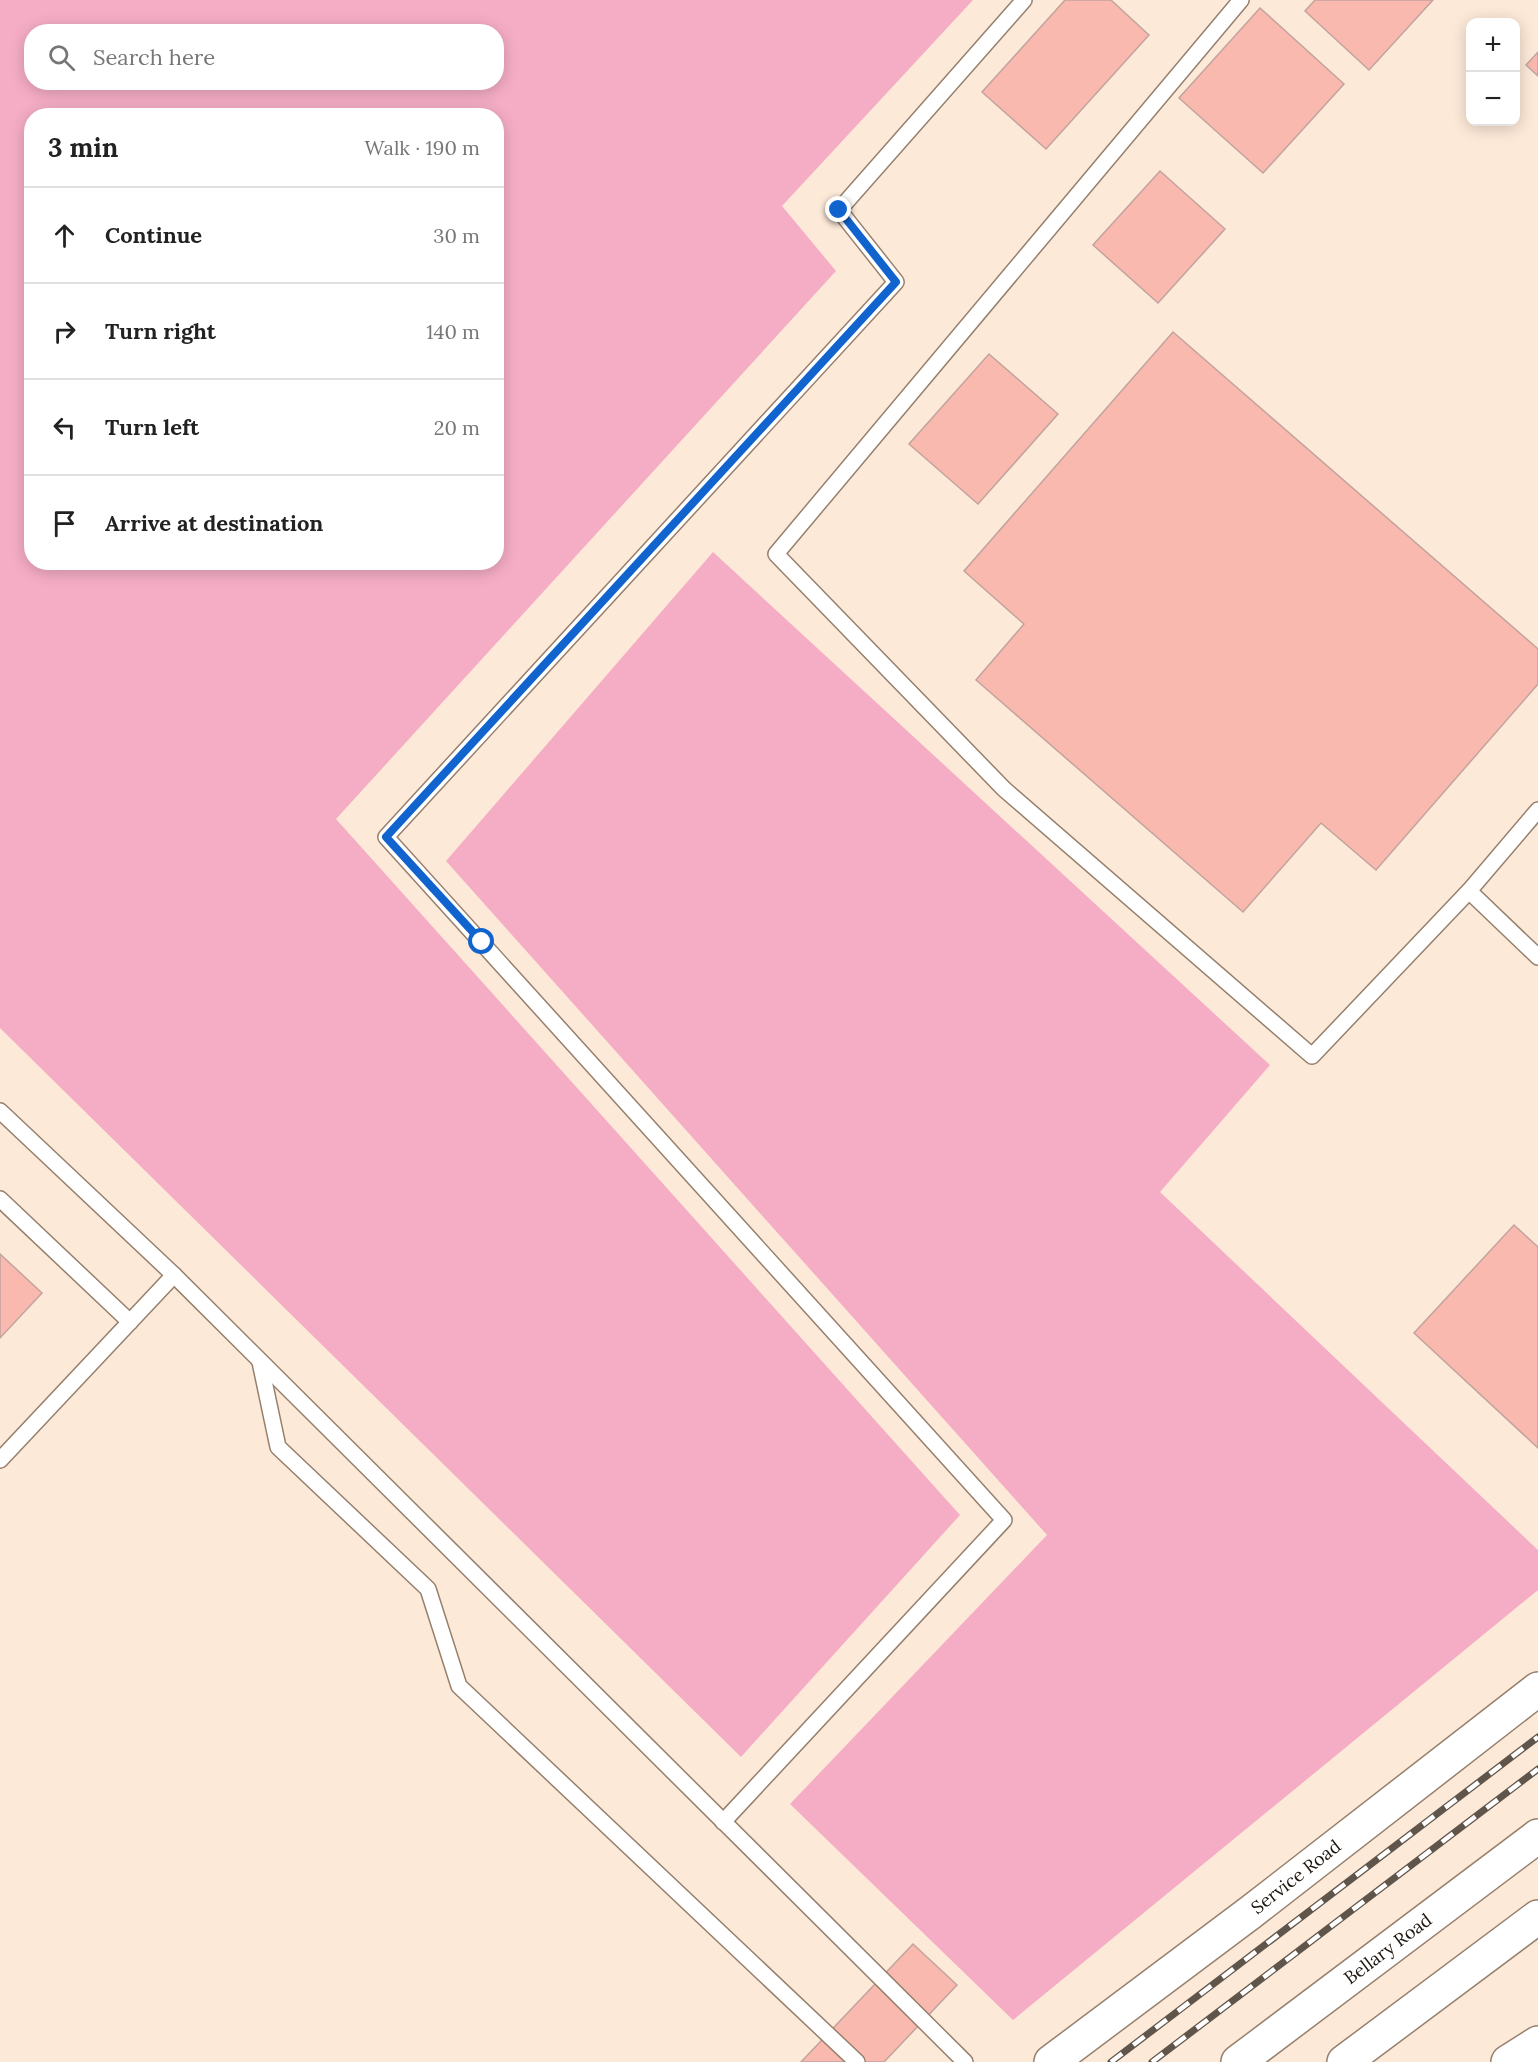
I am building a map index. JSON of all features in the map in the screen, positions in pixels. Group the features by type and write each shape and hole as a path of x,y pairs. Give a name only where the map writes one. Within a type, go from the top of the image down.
{"main road":[{"name":"Service Road","path":"1051,2062 1251,1912 1538,1689"},
{"name":"Bellary Road","path":"1238,2062 1538,1836"},
{"path":"1346,2062 1538,1917"},
{"path":"1508,2062 1538,2043"}],"lane":[{"path":"723,1822 1004,1520 386,837 896,282 839,210 1024,0"},
{"path":"1241,0 776,554 1004,789 1312,1056 1469,891 1538,810"},
{"path":"1469,891 1538,957"},
{"path":"0,1111 174,1275 965,2062"},
{"path":"0,1199 130,1322"},
{"path":"0,1460 174,1275"},
{"path":"260,1362 278,1448 428,1589 459,1686 857,2062"}],"shaded area":[{"path":"0,0 973,0 782,206 836,271 336,819 960,1515 741,1757 0,1028"},
{"path":"713,552 1270,1065 1160,1192 1538,1550 1538,1590 1013,2020 790,1804 1047,1535 446,861"}],"building":[{"path":"1065,0 1111,0 1149,35 1046,149 982,92"},
{"path":"1315,0 1433,0 1369,70 1305,11"},
{"path":"1260,8 1344,84 1263,173 1179,98"},
{"path":"1538,52 1538,76 1526,65"},
{"path":"1160,171 1225,229 1158,303 1093,245"},
{"path":"1173,332 1538,649 1538,684 1376,870 1321,823 1243,912 976,680 1024,624 964,571"},
{"path":"989,354 1058,414 978,504 909,444"},
{"path":"1514,1225 1538,1247 1538,1448 1414,1333"},
{"path":"0,1254 42,1293 0,1338"},
{"path":"913,1944 957,1985 884,2062 801,2062"}],"railway":[{"path":"1111,2062 1538,1737"},
{"path":"1152,2062 1538,1769"}],"route":[{"path":"482,942 386,837 896,282 839,210"}]}
